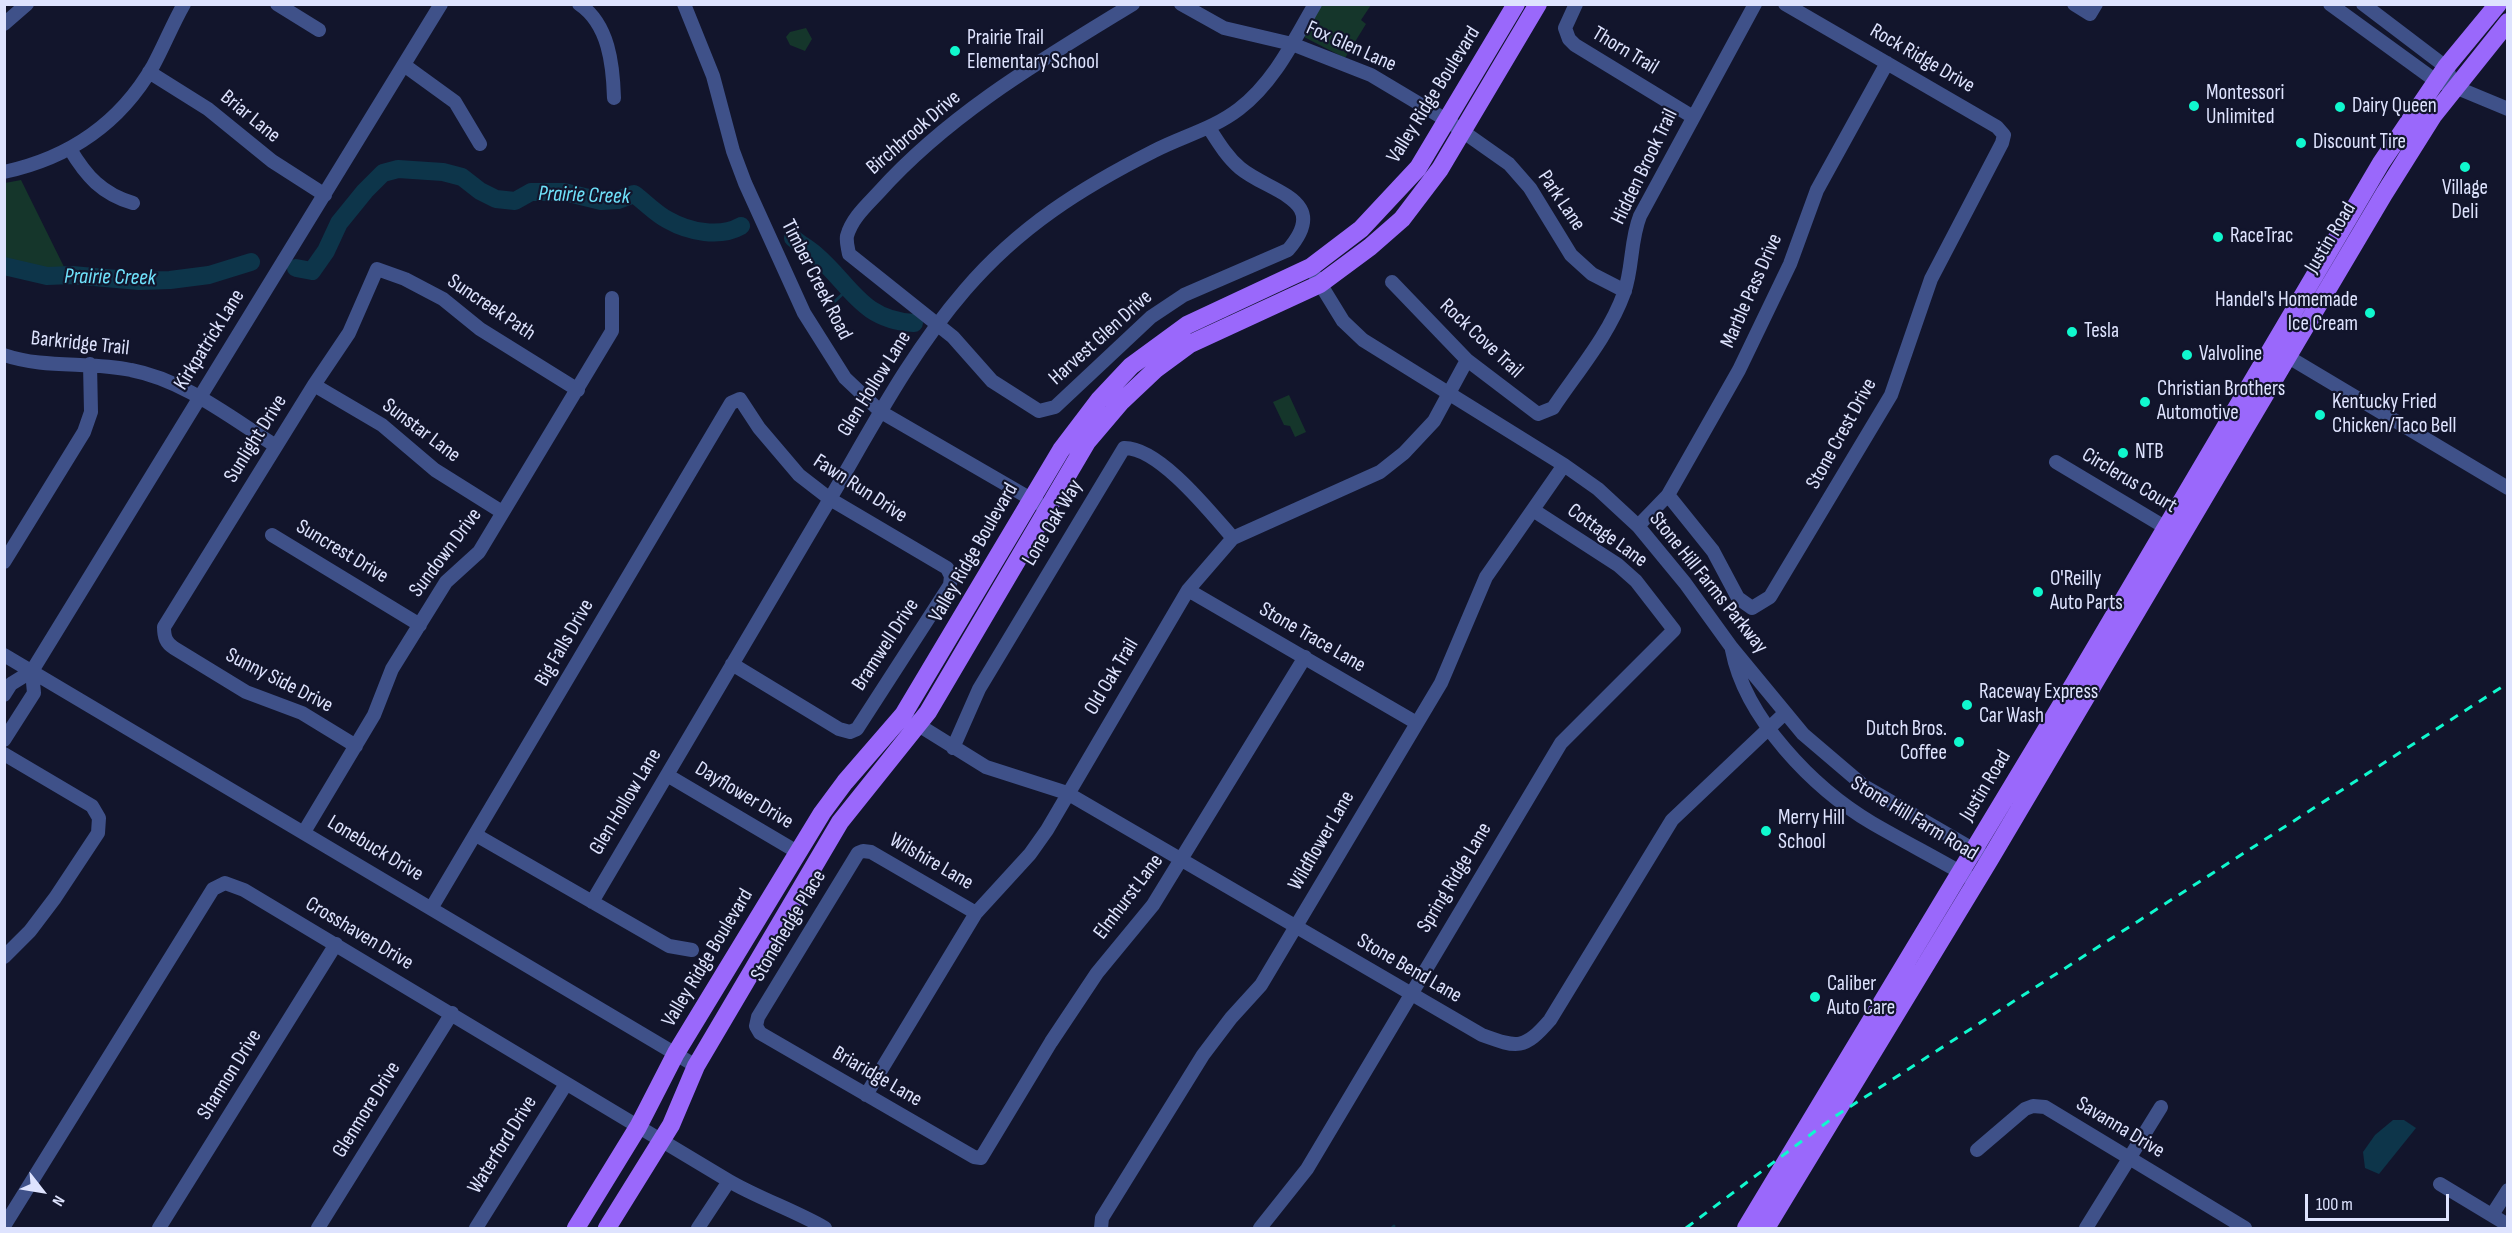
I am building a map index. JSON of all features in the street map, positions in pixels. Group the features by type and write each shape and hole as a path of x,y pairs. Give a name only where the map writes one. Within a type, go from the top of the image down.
{"main road":[{"name":"Valley Ridge Boulevard","path":"607,1228 662,1140 696,1066 840,822 911,720 1031,499 1075,431 1099,400 1131,366 1187,325 1311,267 1349,240 1387,204 1418,168 1516,4"},
{"name":"Valley Ridge Boulevard","path":"576,1228 638,1127 676,1053 798,853 845,782 911,720 956,668 1087,442 1121,402 1156,369 1190,344 1320,284 1370,247 1402,219 1434,177 1463,132 1538,4"},
{"name":"Justin Road","path":"1766,1228 1969,877 2279,352 2381,163 2441,74 2498,4"},
{"name":"Justin Road","path":"2279,352 2455,87 2508,22"},
{"name":"Justin Road","path":"1746,1228 1969,877"}],"street":[{"path":"4,24 27,4"},
{"path":"4,171 39,163 70,149 89,138 116,115 149,72 184,4"},
{"path":"276,4 319,30"},
{"name":"Kirkpatrick Lane","path":"32,671 441,4"},
{"path":"579,4 592,13 612,59 614,98"},
{"name":"Timber Creek Road","path":"684,4 713,76 738,167 804,313 845,378 881,412 1048,509"},
{"name":"Birchbrook Drive","path":"936,326 849,254 846,239 859,214 894,175 957,120 1017,75 1133,4"},
{"name":"Fox Glen Lane","path":"1180,4 1224,28 1292,44 1371,75 1463,132"},
{"name":"Glen Hollow Lane","path":"592,902 881,412 936,326 965,290 1032,224 1075,194 1132,162 1176,140 1209,128 1240,108 1275,73 1315,4"},
{"name":"Thorn Trail","path":"1576,4 1565,28 1569,39 1575,45 1694,117"},
{"name":"Hidden Brook Trail","path":"1547,411 1594,348 1615,315 1625,291 1634,232 1755,4"},
{"name":"Rock Ridge Drive","path":"1785,4 1997,127 2004,135"},
{"path":"2074,4 2093,9"},
{"path":"2330,4 2441,74"},
{"path":"2363,4 2455,87 2508,109"},
{"name":"Marble Pass Drive","path":"1638,526 1668,495 1766,317 1791,264 1817,190 1887,63"},
{"path":"404,65 455,102 480,144"},
{"name":"Briar Lane","path":"149,72 208,109 272,161 325,195"},
{"name":"Harvest Glen Drive","path":"936,326 953,337 992,381 1033,408 1047,411 1055,407 1119,345 1159,312 1193,291 1288,250 1304,226 1301,208 1284,192 1241,169 1209,128"},
{"name":"Park Lane","path":"1463,132 1509,164 1530,188 1571,255 1592,274 1625,291"},
{"name":"Stone Crest Drive","path":"1668,495 1713,551 1738,598 1752,608 1770,597 1891,395 1931,279 1996,159 2004,135"},
{"path":"70,149 88,177 118,198 133,203"},
{"name":"Stone Hill Farms Parkway","path":"1311,267 1343,321 1363,340 1564,465 1598,489 1638,526 1685,583 1732,648 1762,681 1803,734 1864,786 1982,855"},
{"name":"Sunlight Drive","path":"164,627 314,385 349,333 377,269"},
{"name":"Suncreek Path","path":"377,269 405,279 443,299 480,329 578,390"},
{"name":"Rock Cove Trail","path":"1392,282 1467,360 1538,414 1547,411"},
{"name":"Sundown Drive","path":"304,832 374,715 392,669 446,582 479,552 578,390 612,331 612,298"},
{"path":"2279,352 2508,488"},
{"name":"Barkridge Trail","path":"4,355 44,365 90,364 134,370 159,377 276,446"},
{"name":"Old Oak Trail","path":"866,1095 976,913 1030,854 1047,830 1188,590 1233,538 1380,472 1423,434 1467,360"},
{"path":"4,562 84,432 91,412 90,364"},
{"name":"Sunstar Lane","path":"314,385 382,425 435,470 502,512"},
{"name":"Fawn Run Drive","path":"735,399 743,401 759,428 799,476 830,499 947,568 951,576"},
{"name":"Big Falls Drive","path":"432,907 735,399"},
{"name":"Lone Oak Way","path":"953,748 978,689 1124,448 1141,452 1184,482 1233,538"},
{"name":"Circlerus Court","path":"2056,462 2173,532"},
{"name":"Wildflower Lane","path":"1101,1228 1102,1218 1203,1055 1231,1018 1261,985 1415,722 1441,683 1486,577 1564,465"},
{"name":"Cottage Lane","path":"1533,510 1618,565 1636,581 1674,630"},
{"name":"Suncrest Drive","path":"272,535 420,625"},
{"name":"Bramwell Drive","path":"732,664 839,729 850,732 857,729 950,585 951,576"},
{"name":"Stone Trace Lane","path":"1188,590 1415,722"},
{"name":"Sunny Side Drive","path":"164,627 166,640 174,648 246,692 302,712 356,746"},
{"name":"Spring Ridge Lane","path":"1260,1228 1307,1169 1561,743 1674,630"},
{"name":"Stone Hill Farm Road","path":"1732,648 1737,674 1768,729 1831,793 1870,822 1969,877"},
{"path":"4,655 32,671"},
{"name":"Elmhurst Lane","path":"981,1158 1064,1022 1097,973 1153,905 1183,859 1305,657"},
{"path":"4,695 11,684 32,671"},
{"path":"4,740 34,693 32,671"},
{"name":"Lonebuck Drive","path":"32,671 696,1066"},
{"name":"Stone Bend Lane","path":"911,720 953,748 999,773 1067,793 1482,1035 1511,1045 1524,1044 1533,1040 1550,1020 1672,820 1785,713"},
{"path":"4,754 92,806 99,818 98,833 56,898 30,931 4,957"},
{"name":"Dayflower Drive","path":"667,775 798,853"},
{"path":"1851,808 1864,786"},
{"path":"476,835 669,946 692,950"},
{"name":"Wilshire Lane","path":"863,850 871,852 976,913"},
{"name":"Stonehedge Place","path":"756,1026 758,1017 858,853 863,850"},
{"name":"Crosshaven Drive","path":"4,1226 213,890 225,883 233,884 452,1013 729,1181 776,1206 805,1216 825,1228"},
{"name":"Shannon Drive","path":"159,1228 336,945"},
{"name":"Glenmore Drive","path":"318,1228 452,1013"},
{"name":"Briaridge Lane","path":"756,1026 760,1033 974,1157 981,1158"},
{"name":"Waterford Drive","path":"476,1228 566,1084"},
{"name":"Savanna Drive","path":"1977,1150 2033,1106 2044,1107 2237,1226"},
{"path":"2086,1228 2161,1107"},
{"path":"698,1228 729,1181"},
{"path":"2440,1184 2508,1225"},
{"path":"2492,1215 2508,1190"}],"green space":[{"path":"1321,5 1371,5 1361,20 1366,24 1345,58 1304,37"},
{"path":"806,28 812,39 805,51 790,45 786,37 790,32"},
{"path":"21,180 69,277 22,273 5,268 5,183"},
{"path":"1289,395 1306,432 1295,437 1290,426 1284,425 1273,402"}],"water":[{"path":"2393,1120 2404,1120 2416,1128 2379,1174 2365,1168 2363,1152 2375,1135"}],"waterway":[{"name":"Prairie Creek","path":"296,268 312,271 326,251 339,223 365,191 383,173 398,169 443,172 462,177 480,191 496,199 515,201 531,192 564,192 601,201 618,200 634,194 655,211 685,228 714,233 733,230 741,226"},
{"name":"Prairie Creek","path":"793,238 828,266 869,308 881,315 914,323"},
{"name":"Prairie Creek","path":"4,266 47,276 72,275 139,281 209,275 251,262"},
{"path":"834,302 847,290"}],"railway":[{"path":"1686,1228 1834,1117 2508,683"}],"place":[{"name":"Prairie Trail Elementary School","path":"955,51"},
{"name":"Montessori Unlimited","path":"2194,106"},
{"name":"Dairy Queen","path":"2340,107"},
{"name":"Discount Tire","path":"2301,143"},
{"name":"Village Deli","path":"2465,167"},
{"name":"RaceTrac","path":"2218,237"},
{"name":"Handel's Homemade Ice Cream","path":"2370,313"},
{"name":"Tesla","path":"2072,332"},
{"name":"Valvoline","path":"2187,355"},
{"name":"Christian Brothers Automotive","path":"2145,402"},
{"name":"Kentucky Fried Chicken/Taco Bell","path":"2320,415"},
{"name":"NTB","path":"2123,453"},
{"name":"O'Reilly Auto Parts","path":"2038,592"},
{"name":"Raceway Express Car Wash","path":"1967,705"},
{"name":"Dutch Bros. Coffee","path":"1959,742"},
{"name":"Merry Hill School","path":"1766,831"},
{"name":"Caliber Auto Care","path":"1815,997"}]}
